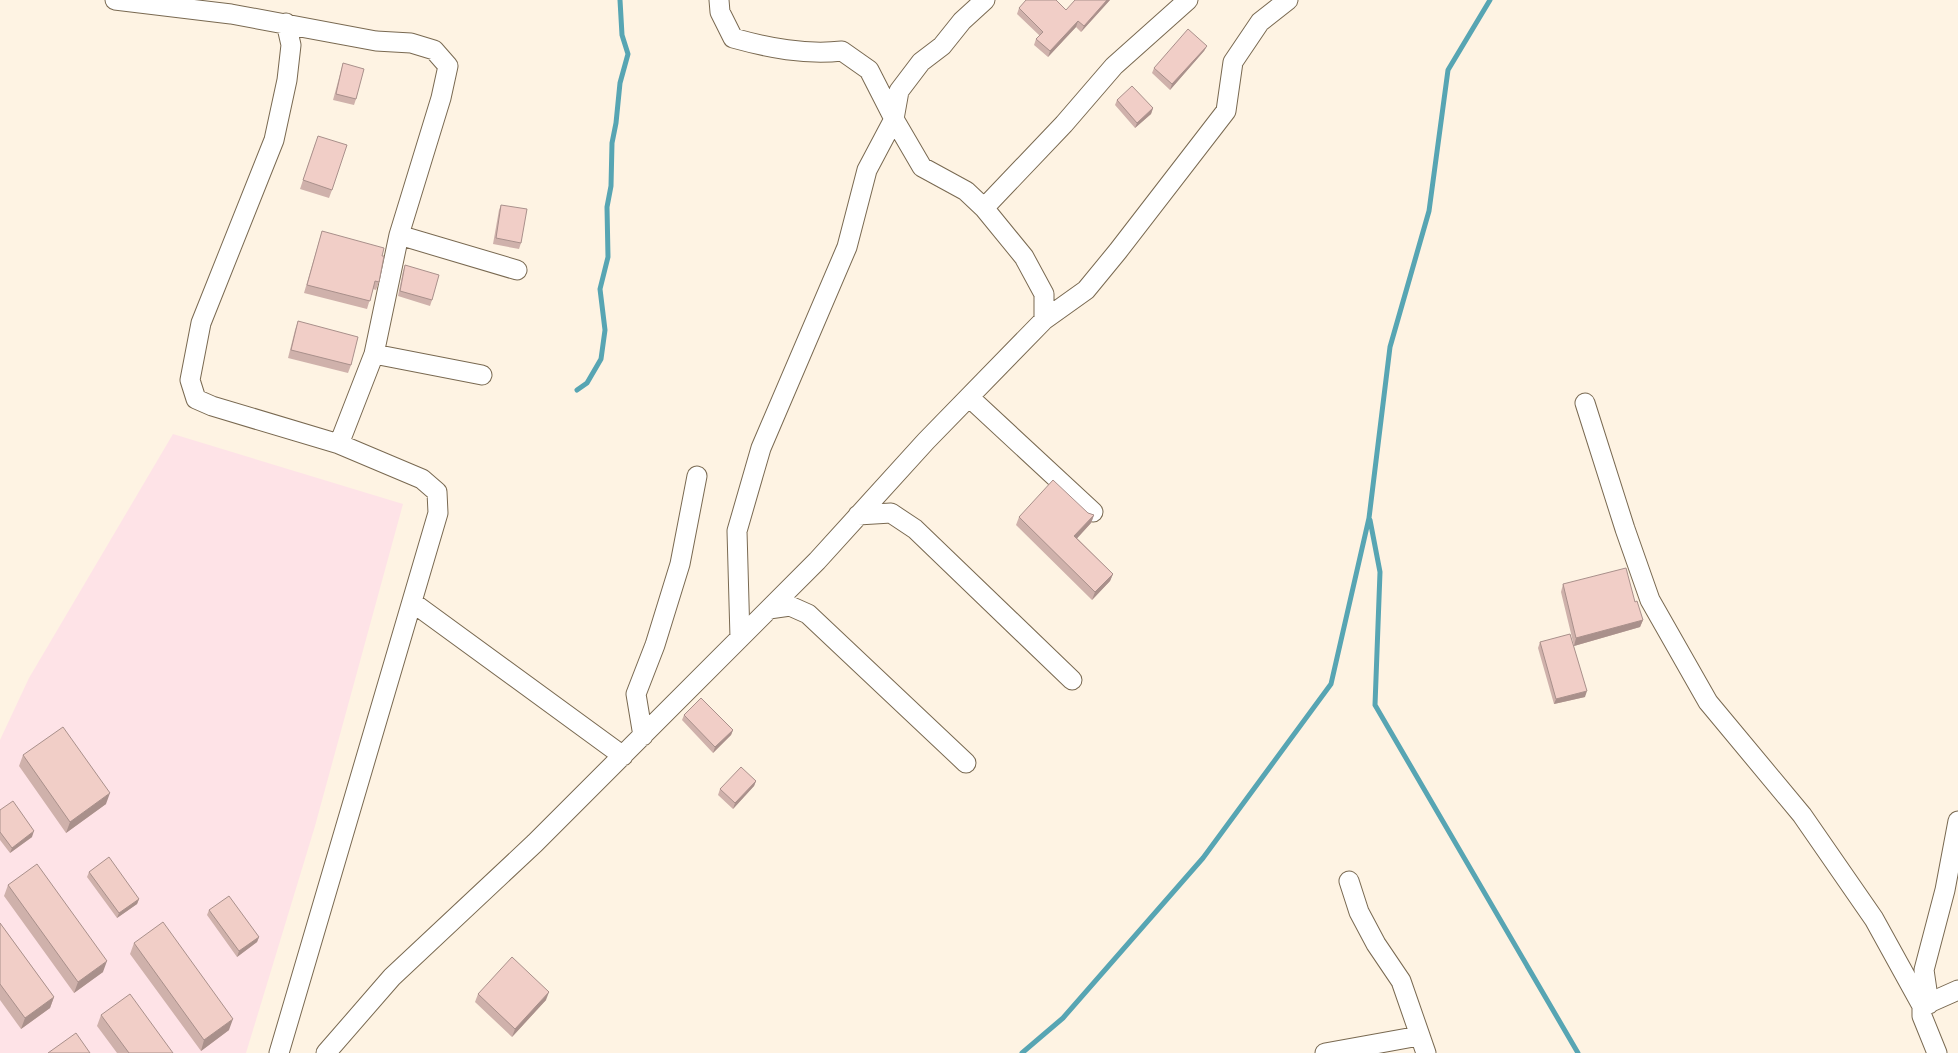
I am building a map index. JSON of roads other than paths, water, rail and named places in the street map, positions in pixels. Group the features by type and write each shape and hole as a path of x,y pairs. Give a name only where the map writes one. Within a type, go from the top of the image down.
{"street":[{"path":"115,0 233,7 286,23 376,41 412,43 434,50 448,66 438,108 399,235 374,354 339,444"},
{"path":"719,0 720,12 733,38 764,46 820,53 842,51 869,70 894,119 922,167 966,191 984,208 1028,264 1044,294 1044,320"},
{"path":"740,638 737,531 761,448 846,247 866,170 894,119 899,91 921,62 942,46 962,21 986,0"},
{"path":"984,208 1064,124 1114,66 1188,0"},
{"path":"326,1053 392,978 535,844 769,609 1044,320 1086,290 1226,111 1233,62 1260,22 1288,0"},
{"path":"279,1053 438,513 437,492 422,479 339,444 212,406 196,399 190,380 201,323 274,140 287,80 291,44 286,23"},
{"path":"399,235 517,270"},
{"path":"374,354 482,375"},
{"path":"969,397 1093,512"},
{"path":"1586,403 1625,529 1650,600 1708,702 1802,815 1874,919 1925,1005"},
{"path":"643,736 636,694 655,645 680,564 697,476"},
{"path":"858,515 891,513 915,529 1072,680"},
{"path":"412,602 623,756"},
{"path":"769,609 790,606 808,614 966,763"},
{"path":"1936,1053 1922,1016 1925,1005 1924,970 1945,890 1958,820"},
{"path":"1349,881 1359,912 1376,944 1401,981 1426,1053"},
{"path":"1925,1005 1958,990"},
{"path":"1325,1053 1419,1036"}],"waterway":[{"path":"577,390 587,383 601,359 605,330 600,289 608,257 607,207 611,186 612,143 620,83 628,54 622,35 620,0"},
{"path":"1022,1053 1063,1018 1203,858 1331,684 1369,518 1390,347 1429,211 1448,70 1490,0"},
{"path":"1370,520 1380,572 1375,705 1578,1053"}]}
